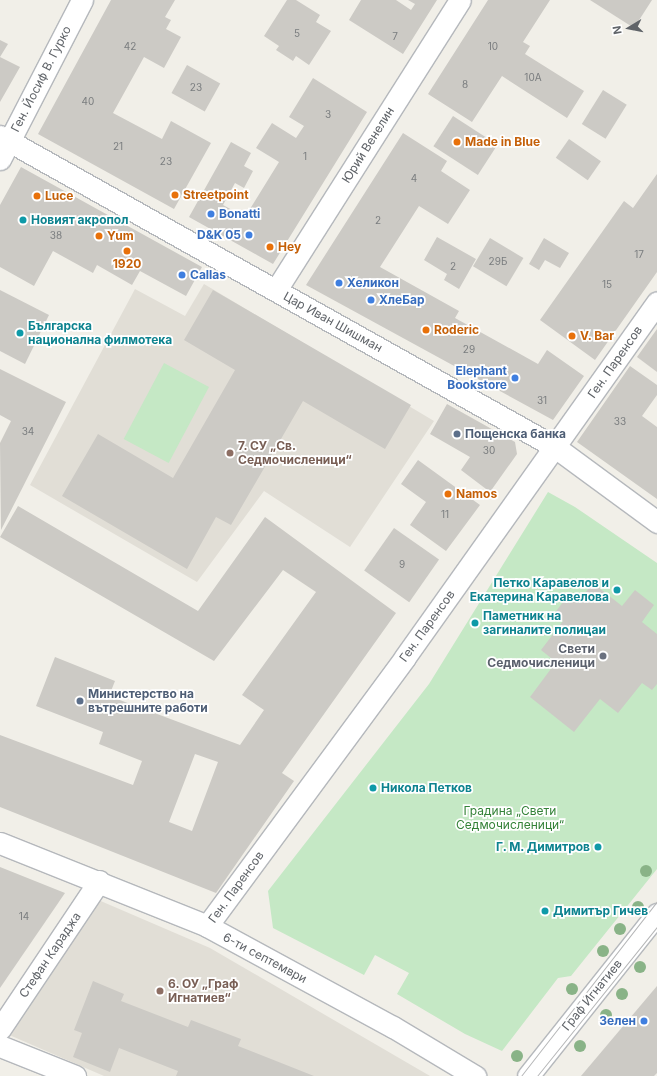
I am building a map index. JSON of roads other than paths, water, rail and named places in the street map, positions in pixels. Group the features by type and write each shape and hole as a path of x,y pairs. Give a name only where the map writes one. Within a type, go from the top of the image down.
{"street":[{"name":"Ген. Йосиф В. Гурко","path":"3,146 82,0"},
{"name":"Юрий Венелин","path":"276,290 460,0"},
{"name":"Цар Иван Шишман","path":"3,146 276,290 555,447 657,522"},
{"name":"Ген. Паренсов","path":"207,926 405,657 657,302"},
{"name":"6-ти септември","path":"0,843 99,881 207,926 393,1027 475,1076"},
{"name":"Стефан Караджа","path":"0,1029 99,881"},
{"name":"Граф Игнатиев","path":"528,1076 657,914"},
{"path":"0,1046 75,1076"}],"tram line":[{"path":"521,1076 657,901"},
{"path":"537,1076 657,927"}],"place":[{"name":"Made in Blue","path":"457,142"},
{"name":"Streetpoint","path":"175,195"},
{"name":"Luce","path":"37,196"},
{"name":"Bonatti","path":"211,214"},
{"name":"Новият акропол","path":"23,220"},
{"name":"D&K 05","path":"249,235"},
{"name":"Yum","path":"99,236"},
{"name":"Hey","path":"270,247"},
{"name":"1920","path":"127,251"},
{"name":"Callas","path":"182,275"},
{"name":"Хеликон","path":"339,283"},
{"name":"ХлеБар","path":"371,300"},
{"name":"Roderic","path":"426,330"},
{"name":"Българска национална филмотека","path":"20,333"},
{"name":"V. Bar","path":"572,336"},
{"name":"Elephant Bookstore","path":"515,378"},
{"name":"Пощенска банка","path":"457,434"},
{"name":"7. СУ „Св. Седмочисленици“","path":"230,453"},
{"name":"Namos","path":"448,494"},
{"name":"Петко Каравелов и Екатерина Каравелова","path":"617,590"},
{"name":"Паметник на загиналите полицаи","path":"475,623"},
{"name":"Свети Седмочисленици","path":"603,656"},
{"name":"Министерство на вътрешните работи","path":"80,701"},
{"name":"Никола Петков","path":"373,788"},
{"name":"Г. М. Димитров","path":"598,847"},
{"name":"Димитър Гичев","path":"545,911"},
{"name":"6. ОУ „Граф Игнатиев“","path":"160,991"},
{"name":"Зелен","path":"644,1021"}],"park label":[{"name":"Градина „Свети Седмочисленици“","path":"510,818"}]}
